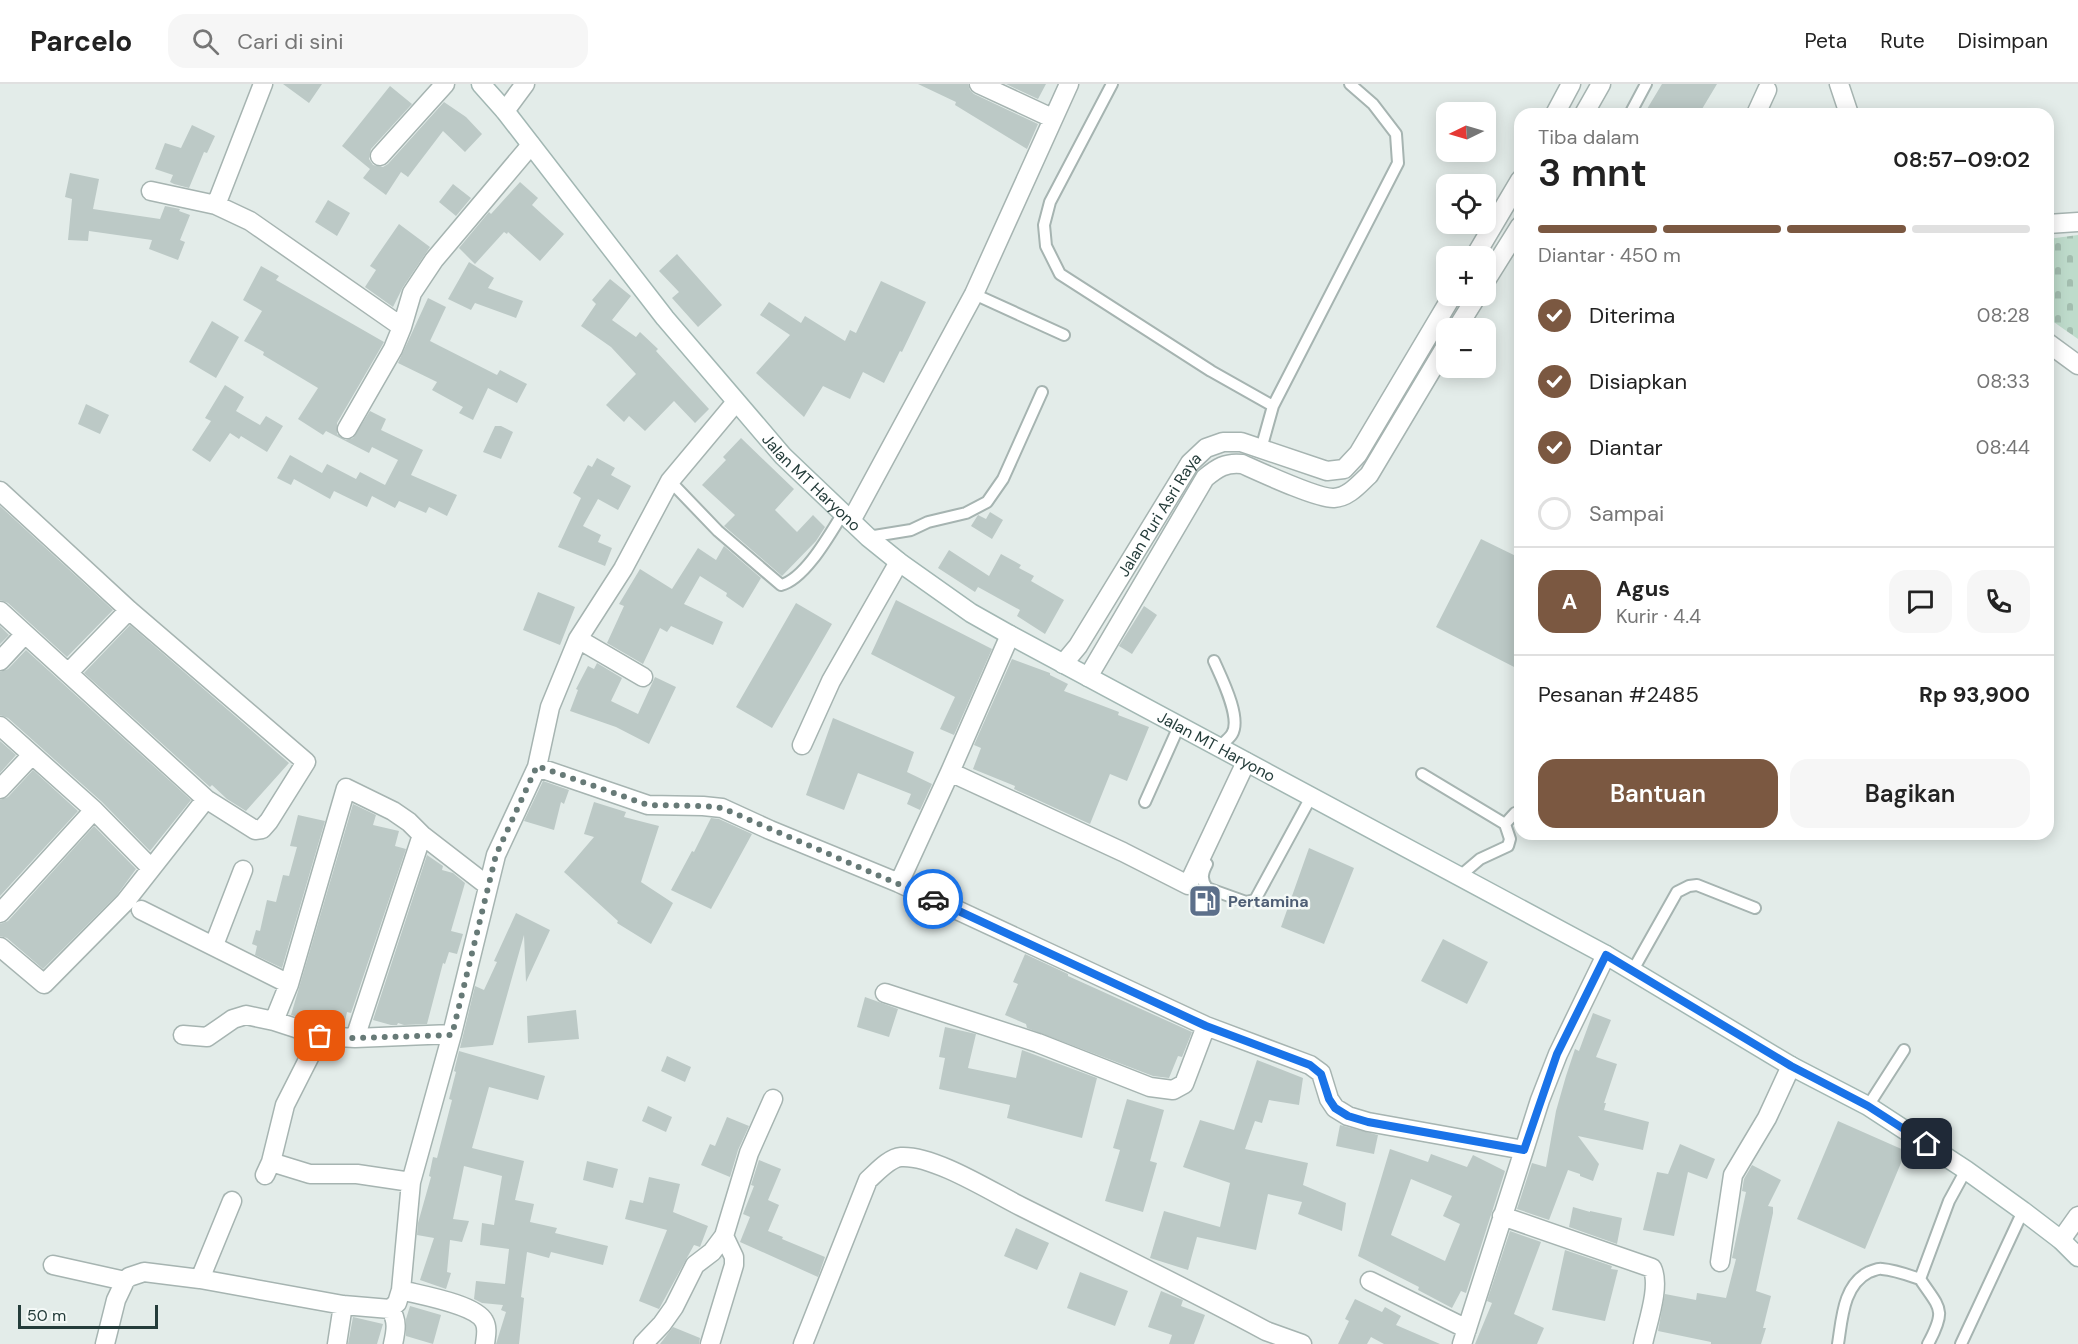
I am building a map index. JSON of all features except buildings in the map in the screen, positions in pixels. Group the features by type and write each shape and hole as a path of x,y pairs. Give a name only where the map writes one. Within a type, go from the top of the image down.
{"street":[{"path":"216,205 263,84"},
{"path":"380,156 444,84"},
{"name":"Jalan MT Haryono","path":"481,84 505,111 665,318 783,456 868,537 899,562 971,613 1010,635 1606,955 1791,1066 1868,1106 2023,1211 2061,1240 2078,1257"},
{"path":"505,111 525,84"},
{"path":"979,84 1052,118"},
{"path":"847,517 974,294 1069,84"},
{"path":"1558,108 1571,84"},
{"path":"1587,108 1601,84"},
{"path":"1839,84 1847,108"},
{"path":"1759,108 1767,90"},
{"path":"347,429 381,373 402,327 412,293 428,269 531,146"},
{"path":"151,191 216,205 250,221 402,327"},
{"path":"1481,246 1514,191"},
{"path":"1502,213 1514,220"},
{"path":"2054,224 2078,222"},
{"path":"1496,264 1514,234"},
{"name":"Jalan Puri Asri Raya","path":"1063,664 1078,646 1190,463 1206,448 1222,442 1241,442 1327,471 1344,469 1358,454 1446,306"},
{"path":"2054,347 2078,365"},
{"name":"Jalan Puri Asri Raya","path":"1088,677 1205,478 1219,467 1231,462 1242,464 1319,495 1335,498 1353,491 1369,475 1436,362"},
{"path":"1389,400 1404,414"},
{"path":"105,1344 116,1300 125,1281 137,1274 150,1272 343,1305 390,1309 397,1303 401,1290 411,1182 452,1035 496,855 537,766 550,707 578,639 623,569 670,481 736,402"},
{"path":"0,490 129,610 306,762 269,821 262,828 255,830 206,799 0,611"},
{"path":"802,745 831,681 899,562"},
{"path":"1102,606 1123,619"},
{"path":"68,673 129,610"},
{"path":"0,661 25,634"},
{"path":"899,883 1010,635"},
{"path":"578,639 643,677"},
{"path":"0,726 94,810 151,868"},
{"path":"0,789 32,755"},
{"path":"950,772 1124,852 1188,885 1250,764"},
{"path":"537,766 648,805 722,808 899,883 1206,1026 1310,1065 1321,1074 1329,1099 1335,1108 1348,1116 1368,1122 1524,1150"},
{"path":"274,1020 289,984 346,788 393,811 488,885"},
{"path":"0,947 44,984 125,902 206,799"},
{"path":"0,914 94,810"},
{"path":"354,1038 422,835"},
{"path":"214,945 243,870"},
{"path":"141,910 289,984"},
{"path":"1370,1281 1464,1336 1557,1054 1606,955"},
{"path":"885,993 1038,1043 1150,1087 1173,1090 1184,1084 1206,1026"},
{"path":"183,1035 207,1036 233,1019 246,1015 274,1020 320,1036 354,1038 452,1035"},
{"path":"320,1036 285,1105 268,1169 310,1174 357,1174 411,1182"},
{"path":"1720,1262 1733,1175 1767,1118 1791,1066"},
{"path":"643,1344 675,1307 695,1265 712,1252 724,1236 749,1154 773,1099"},
{"path":"803,1344 868,1180 898,1157 913,1157 930,1162 980,1184 1264,1337 1302,1344"},
{"path":"200,1279 232,1201"},
{"path":"1502,1216 1652,1268 1655,1274 1655,1288 1643,1344"},
{"path":"2061,1240 2078,1216"},
{"path":"710,1344 734,1265 734,1257 724,1236"},
{"path":"54,1265 125,1281"},
{"path":"401,1290 470,1309 485,1322 487,1329 485,1344"},
{"path":"337,1344 343,1305"},
{"path":"390,1309 396,1322 393,1344"}],"lane":[{"path":"1112,84 1050,202 1044,225 1046,246 1050,255 1060,274 1211,371 1273,406"},
{"path":"1261,449 1273,406 1398,163 1396,134 1373,104 1350,84"},
{"path":"1633,108 1646,84"},
{"path":"974,294 1064,335"},
{"path":"868,537 911,530 928,522 966,513 987,502 1003,479 1042,392"},
{"path":"670,481 718,531 781,585 788,584 812,561 847,517"},
{"path":"1214,661 1235,720 1233,733 1219,747"},
{"path":"1145,802 1179,726"},
{"path":"1250,764 1202,873 1203,883 1207,888 1246,902 1255,900 1311,796"},
{"path":"1422,774 1505,824 1510,839 1508,846 1480,860 1460,876"},
{"path":"1505,824 1514,814"},
{"path":"1633,970 1677,892 1697,885 1755,908"},
{"path":"1868,1106 1904,1050"},
{"path":"1920,1279 1949,1201 1965,1170"},
{"path":"1961,1344 2023,1211"},
{"path":"1838,1344 1846,1298 1855,1283 1880,1268 1920,1279 1939,1307 1940,1324 1928,1344"}],"green space":[{"path":"2078,235 2078,339 2054,322 2054,238"}],"way so far":[{"path":"320,1036 354,1038 452,1035 496,855 537,766 648,805 722,808 933,899"}],"place":[{"name":"Pertamina","path":"1205,901"}],"route":[{"path":"933,899 1206,1026 1310,1065 1321,1074 1329,1099 1335,1108 1348,1116 1368,1122 1524,1150 1557,1054 1606,955 1791,1066 1868,1106 1927,1144"}]}
